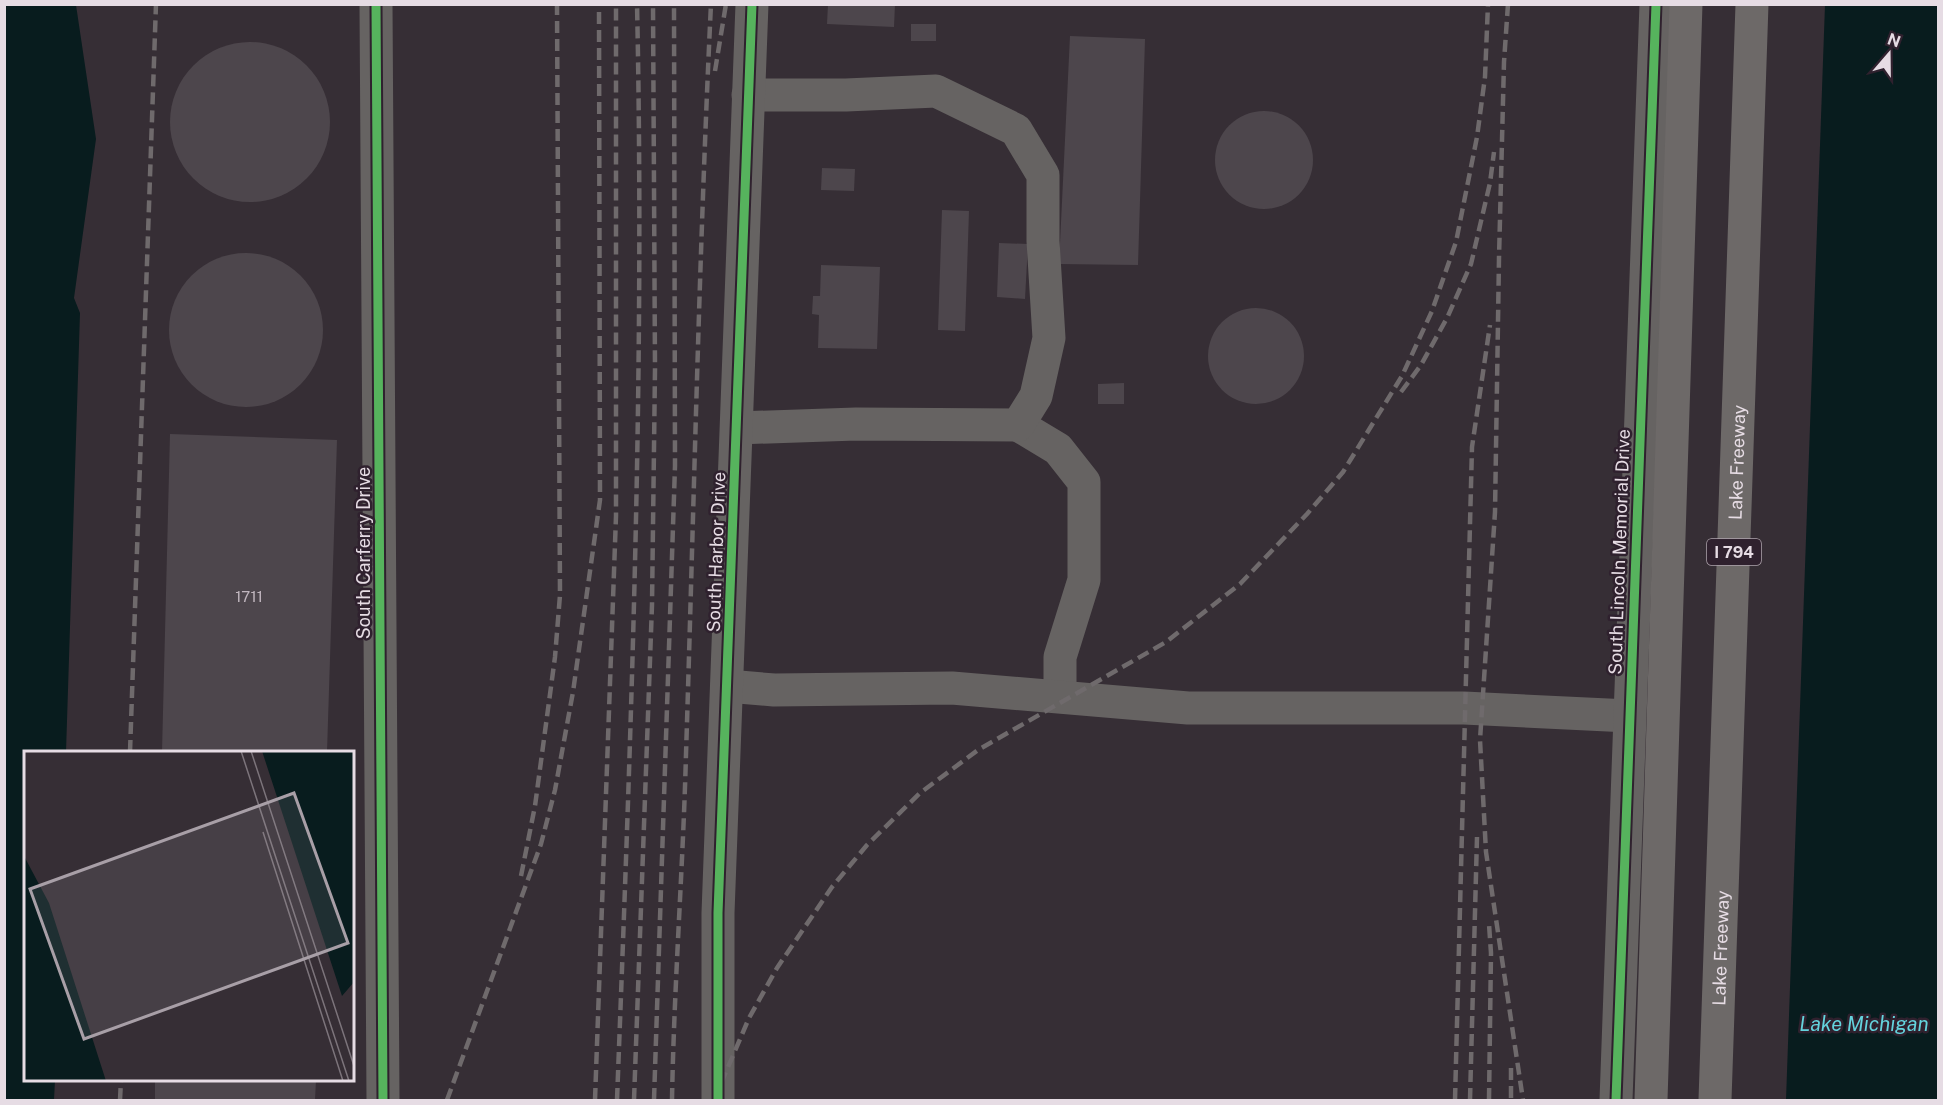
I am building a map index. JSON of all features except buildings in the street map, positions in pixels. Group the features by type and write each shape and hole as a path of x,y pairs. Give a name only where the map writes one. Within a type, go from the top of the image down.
{"highway":[{"path":"1651,1101 1686,4"},
{"name":"Lake Freeway","path":"1715,1101 1752,4"}],"street":[{"name":"South Carferry Drive","path":"376,4 383,1101"},
{"name":"South Harbor Drive","path":"718,1101 718,913 752,4"},
{"name":"South Lincoln Memorial Drive","path":"1616,1101 1656,4"},
{"path":"748,95 846,95 936,91 1016,130 1043,175 1043,241 1049,338 1036,396 1018,425"},
{"path":"737,428 856,424 1018,425 1058,448 1084,482 1084,580 1060,657 1060,696"},
{"path":"727,686 774,690 952,688 1188,708 1464,708 1629,716"}],"water":[{"path":"5,4 76,5 96,139 74,298 80,313 66,751 24,751 24,1081 55,1081 54,1100 4,1100"},
{"name":"Lake Michigan","path":"1825,5 1938,5 1938,1100 1786,1100"}],"railway":[{"path":"130,751 156,4"},
{"path":"521,876 535,806 555,657 560,595 557,4"},
{"path":"447,1100 541,844 555,790 573,692 600,500 599,4"},
{"path":"595,1100 616,516 616,4"},
{"path":"617,1100 632,689 638,415 637,4"},
{"path":"634,1100 652,605 655,369 653,4"},
{"path":"654,1100 675,466 674,4"},
{"path":"672,1100 685,797 711,4"},
{"path":"715,71 726,4"},
{"path":"714,1100 749,1018 777,968 832,887 867,845 920,793 978,750 1166,642 1240,584 1307,514 1343,472 1402,376 1432,311 1456,242 1477,137 1485,77 1488,4"},
{"path":"1508,4 1504,62 1495,512 1480,740 1486,852 1523,1100"},
{"path":"1401,392 1421,365 1447,318 1471,264 1490,183 1494,152"},
{"path":"1455,1100 1472,447 1490,325"},
{"path":"1470,1100 1477,837"},
{"path":"1489,924 1491,953 1489,1100"},
{"path":"1511,1068 1511,1100"},
{"path":"120,1100 121,1081"}],"cycle path":[{"path":"376,4 383,1100"},
{"path":"718,1100 718,913 752,4"},
{"path":"1616,1100 1656,4"}]}
